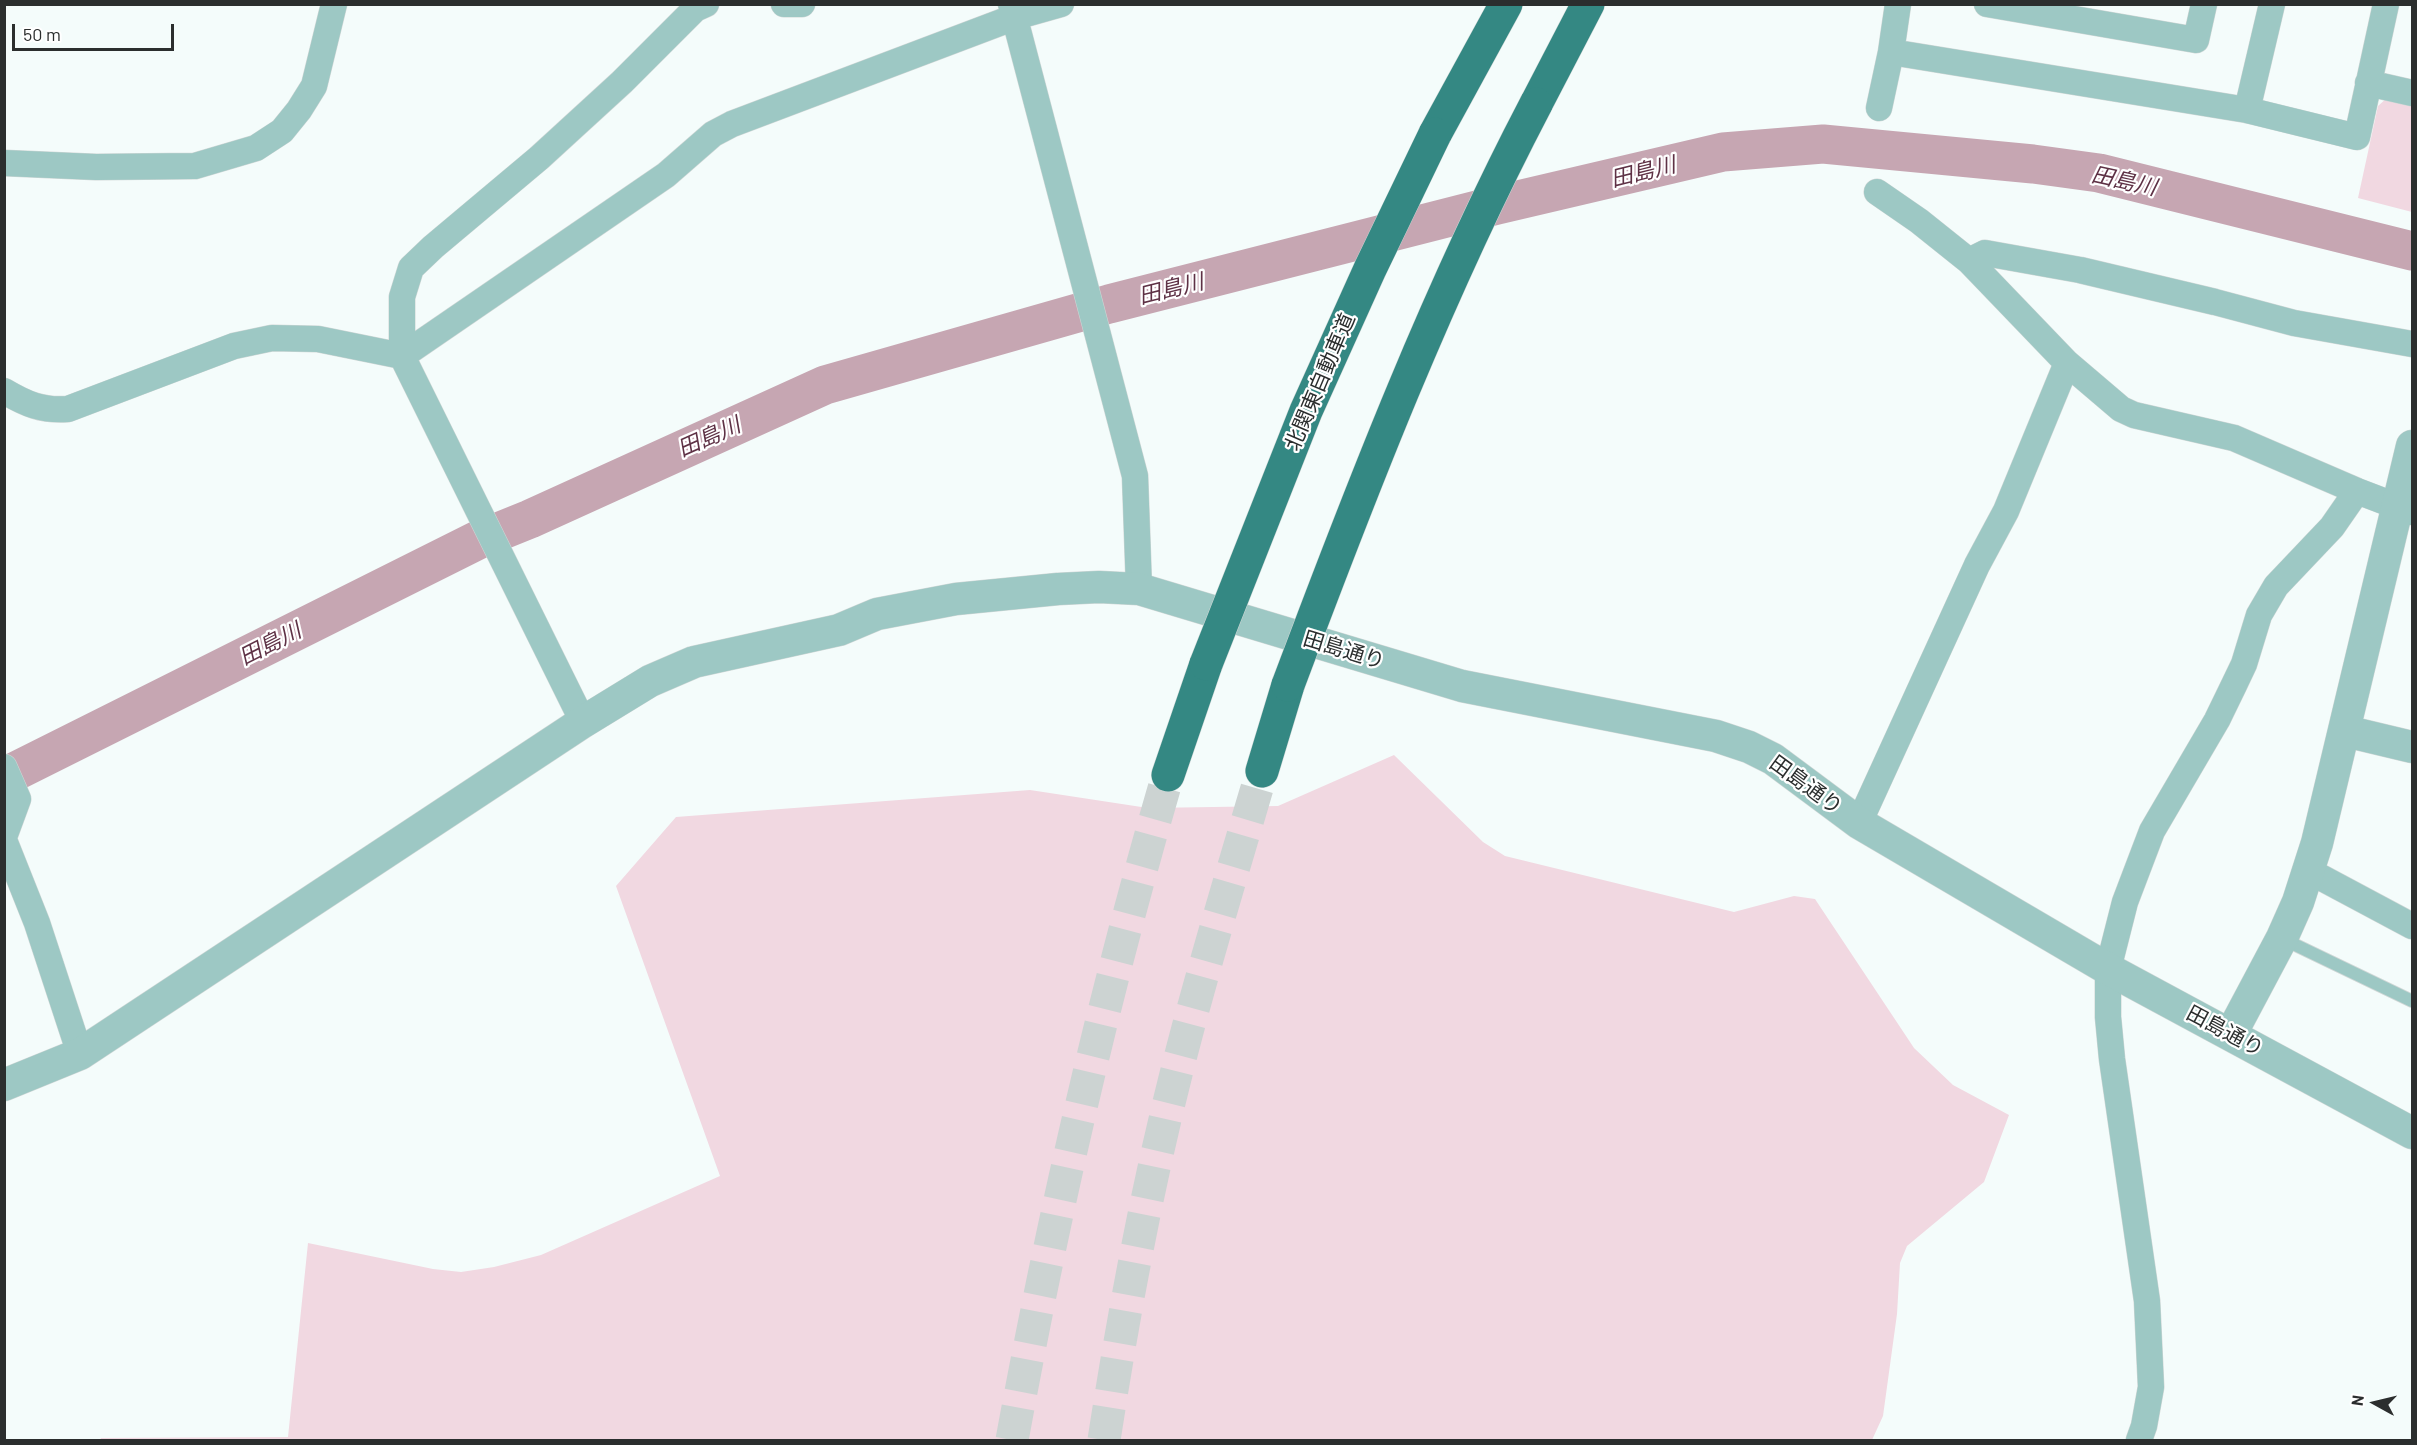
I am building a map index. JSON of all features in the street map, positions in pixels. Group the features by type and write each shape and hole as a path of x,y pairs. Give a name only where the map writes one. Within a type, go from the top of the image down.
{"highway":[{"name":"北関東自動車道","path":"1168,775 1206,664 1306,411 1370,269 1435,134 1506,4"},
{"path":"1262,771 1288,685 1387,427 1480,216 1588,4"}],"street":[{"path":"4,163 96,167 195,166 256,148 282,131 314,86 334,4"},
{"path":"583,722 402,356 402,297 411,268 432,247 539,158 622,82 695,9 706,4"},
{"path":"784,4 802,4"},
{"path":"4,392 36,408 68,409 234,346 272,338 318,339 402,356 666,175 713,134 732,124 1013,10 1061,4"},
{"path":"1879,108 1898,4"},
{"path":"1987,4 2196,40 2204,4"},
{"path":"2247,110 2272,4"},
{"path":"1891,52 2247,110 2357,137 2386,4"},
{"path":"1013,10 1135,476 1139,589"},
{"path":"2368,82 2412,93"},
{"path":"1877,192 1919,221 1969,261 2067,363 2121,409 2134,415 2234,438 2405,510"},
{"path":"1969,261 1985,253 2080,270 2294,323 2412,344"},
{"path":"1859,823 1977,565 2006,511 2067,363"},
{"path":"2231,1034 2282,938 2308,871 2405,510 2412,446"},
{"path":"2139,1440 2151,1387 2148,1301 2109,1028 2108,969 2126,902 2152,831 2230,694 2244,664 2259,615 2276,586 2332,527 2357,491"},
{"name":"田島通り","path":"4,1085 80,1054 583,722 650,681 694,662 839,630 877,614 956,599 1099,587 1139,589 1462,686 1716,736 1749,747 1773,759 1859,823 2108,969 2412,1133"},
{"path":"2345,731 2412,747"},
{"path":"4,767 18,799 4,839 38,923 80,1054"},
{"path":"2308,871 2412,926"}],"lane":[{"path":"2282,938 2412,1001"}],"shaded area":[{"path":"2388,97 2412,103 2412,212 2358,198 2378,106"},
{"path":"1394,755 1483,842 1505,856 1734,912 1794,896 1815,899 1914,1048 1953,1085 2009,1115 1984,1182 1907,1246 1900,1263 1897,1314 1883,1416 1872,1440 100,1440 101,1438 288,1437 308,1243 433,1269 461,1272 494,1267 541,1255 720,1176 616,886 676,817 1030,790 1148,808 1278,806"}],"waterway":[{"name":"田島川","path":"4,777 478,540 530,519 825,385 1109,304 1497,205 1723,152 1823,144 2033,164 2099,173 2412,251"}],"tunnel":[{"path":"1104,1440 1132,1275 1177,1068 1262,771"},
{"path":"1012,1440 1081,1106 1122,940 1168,775"}]}
